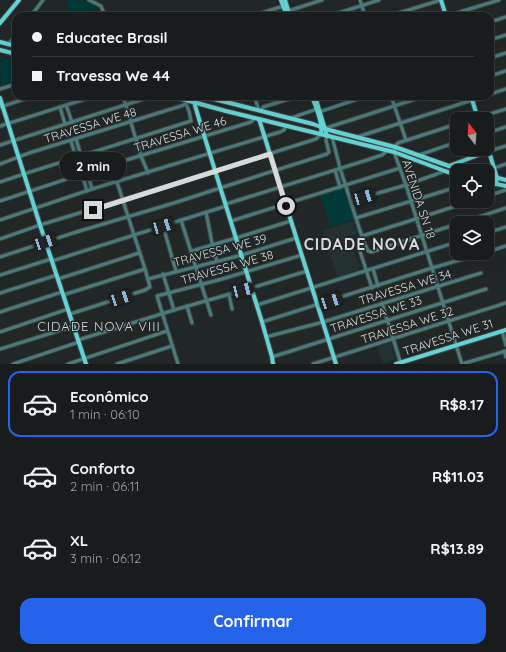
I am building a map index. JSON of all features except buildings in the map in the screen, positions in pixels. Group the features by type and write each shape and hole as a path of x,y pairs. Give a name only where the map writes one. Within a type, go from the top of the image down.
{"main road":[{"path":"0,23 18,0"},
{"path":"282,0 285,3"},
{"path":"441,0 446,12"},
{"path":"0,42 12,46"},
{"path":"0,50 12,53"},
{"path":"0,98 1,107 14,141 45,242 86,364"},
{"path":"182,100 388,150 450,173"},
{"path":"211,100 224,102"},
{"path":"217,100 260,110 395,147 449,166 476,156"},
{"path":"315,100 323,128 329,136"},
{"path":"472,100 475,112"},
{"path":"194,102 247,271 273,364"},
{"path":"257,119 270,154 336,364"},
{"path":"305,131 310,127 308,123"},
{"path":"321,134 323,128"},
{"path":"494,168 498,178 496,184 506,186"},
{"path":"494,177 506,180"},
{"name":"TRAVESSA WE 31","path":"399,364 504,330"}],"street":[{"path":"34,12 43,0"},
{"path":"89,0 101,6 103,12"},
{"path":"290,12 322,0"},
{"path":"360,0 364,12"},
{"path":"341,12 379,0"},
{"path":"402,12 441,0"},
{"path":"460,12 499,0"},
{"path":"261,12 285,3"},
{"path":"494,21 506,17"},
{"path":"494,39 506,35"},
{"path":"8,45 12,40"},
{"path":"494,57 506,53"},
{"path":"494,75 506,71"},
{"path":"0,89 12,85"},
{"path":"494,93 506,89"},
{"path":"1,107 22,100"},
{"path":"0,126 82,100"},
{"path":"124,100 141,156 148,173"},
{"path":"0,145 141,100"},
{"path":"224,102 230,100"},
{"path":"256,100 260,110 263,107 286,100"},
{"path":"289,118 353,100"},
{"path":"393,100 406,140"},
{"path":"323,128 413,100"},
{"path":"357,137 465,100"},
{"path":"0,182 191,121 187,102"},
{"name":"TRAVESSA WE 48","path":"0,164 187,102"},
{"path":"66,105 72,122"},
{"path":"60,107 65,124"},
{"path":"494,113 506,109"},
{"name":"TRAVESSA WE 46","path":"92,189 87,172 257,119"},
{"path":"0,220 92,189 282,132 286,126"},
{"path":"394,152 398,143 450,126"},
{"path":"494,131 506,127"},
{"path":"0,238 270,154 316,139 321,134"},
{"path":"329,136 366,250 370,252 450,226"},
{"path":"0,257 328,154 329,152 326,140 329,136"},
{"path":"76,139 81,156"},
{"path":"71,141 76,158"},
{"path":"420,155 450,144"},
{"path":"494,150 506,146"},
{"path":"0,275 182,220 382,155 388,150"},
{"name":"AVENIDA SN 18","path":"394,152 406,184 462,364"},
{"path":"494,168 506,164"},
{"path":"231,221 400,168"},
{"path":"335,170 340,187"},
{"path":"351,201 445,171"},
{"path":"0,201 82,174 88,191"},
{"path":"70,314 145,290 150,287 146,269 139,253 116,182"},
{"path":"356,218 450,189"},
{"path":"494,194 506,190"},
{"path":"362,236 450,208"},
{"path":"481,216 506,208"},
{"path":"206,212 217,261"},
{"path":"182,220 211,315"},
{"path":"192,251 291,221"},
{"path":"163,226 176,271"},
{"path":"494,231 506,227"},
{"name":"TRAVESSA WE 39","path":"148,279 242,255 296,238"},
{"path":"363,240 358,245 372,288"},
{"path":"257,305 450,244"},
{"path":"494,250 506,246"},
{"path":"0,293 139,253"},
{"name":"TRAVESSA WE 38","path":"162,313 156,296 302,255"},
{"path":"262,322 457,260"},
{"path":"0,312 146,269"},
{"path":"373,269 378,286"},
{"path":"13,364 162,313 307,271"},
{"name":"TRAVESSA WE 34","path":"266,338 481,273"},
{"path":"163,274 174,310"},
{"name":"TRAVESSA WE 33","path":"272,357 486,289"},
{"path":"229,294 232,309"},
{"path":"382,303 388,320 399,364"},
{"name":"TRAVESSA WE 32","path":"313,364 506,303"},
{"path":"187,306 192,323"},
{"path":"0,332 68,309"},
{"path":"162,313 178,364"},
{"path":"0,349 74,326"},
{"path":"504,330 506,345"},
{"path":"68,364 167,331"},
{"path":"117,364 124,363 172,346"},
{"path":"462,364 505,351 506,357"}],"shaded area":[{"path":"68,0 83,0 99,8 86,12 69,12"},
{"path":"8,57 12,69 12,82 1,85 0,59"},
{"path":"494,185 506,188 494,193"},
{"path":"344,187 355,219 331,227 320,194"},
{"path":"353,221 357,234 350,236 360,271 337,277 322,231"},
{"path":"391,343 396,359 382,363 377,347"}],"district":[{"name":"CIDADE NOVA","path":"362,244"},
{"name":"CIDADE NOVA VIII","path":"99,326"}],"route":[{"path":"93,210 270,154 286,206"}]}
